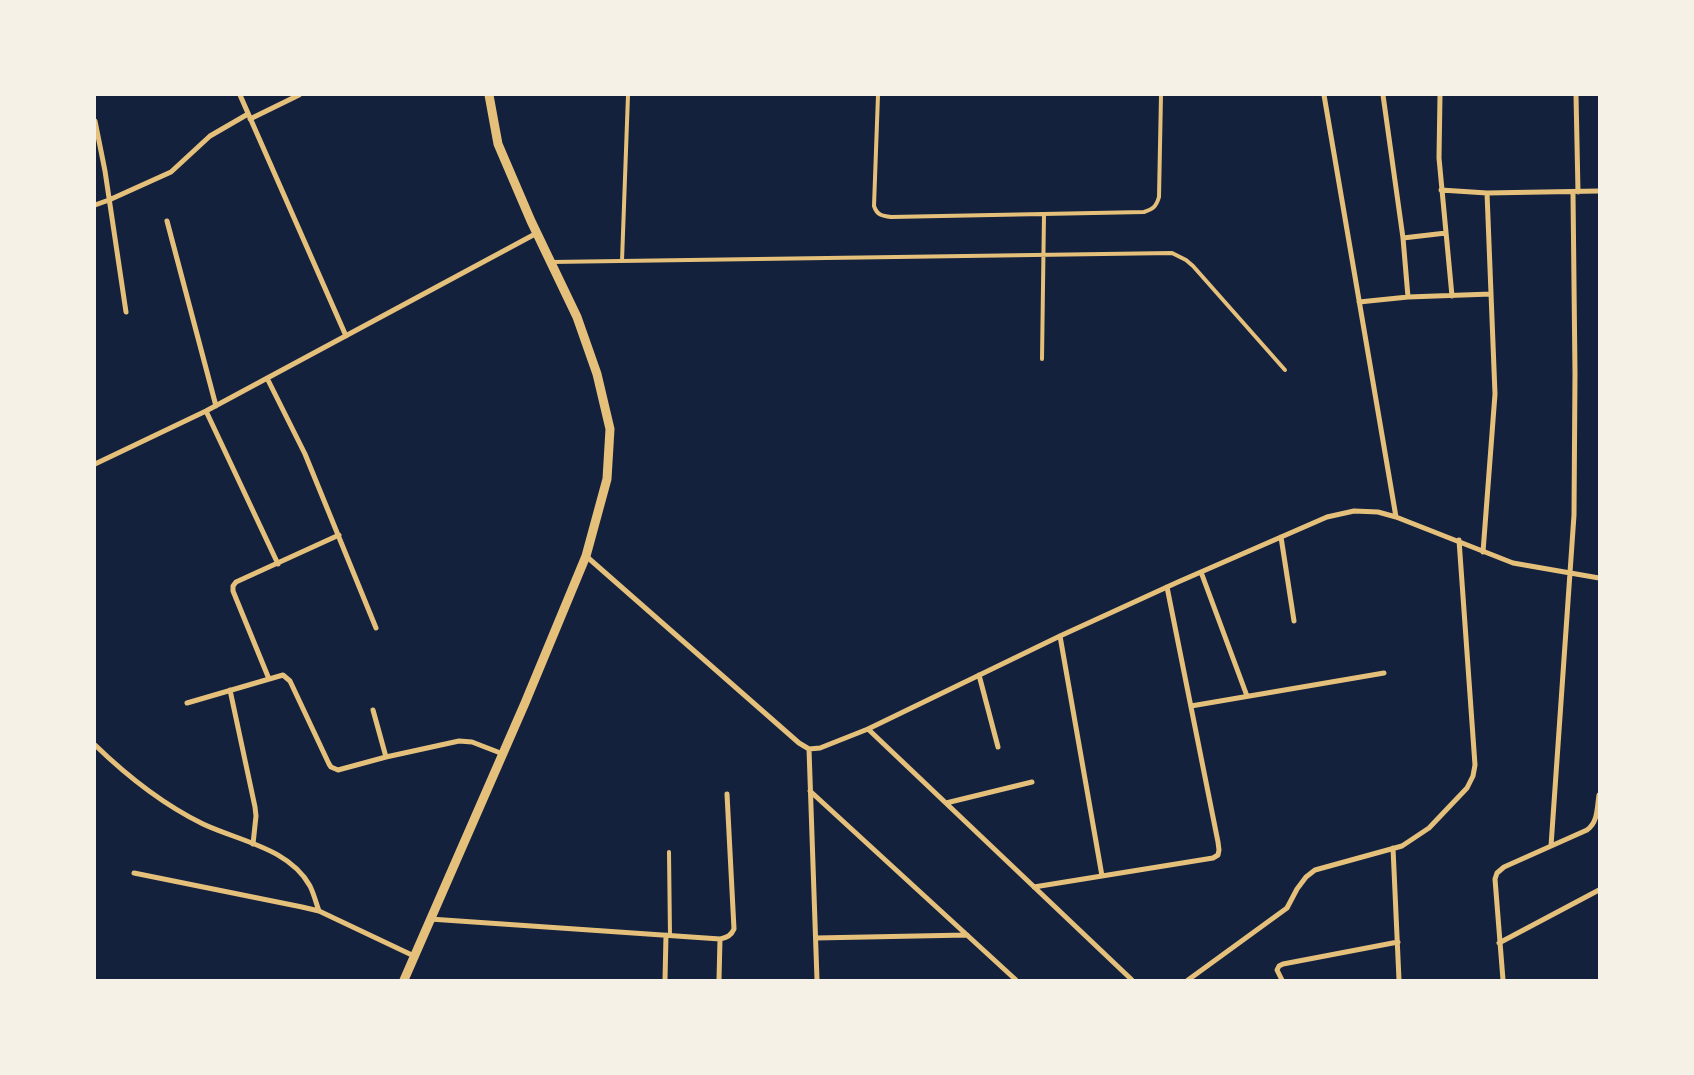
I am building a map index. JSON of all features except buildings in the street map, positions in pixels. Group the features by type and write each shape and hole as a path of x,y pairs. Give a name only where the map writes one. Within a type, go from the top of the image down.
{"street":[{"path":"240,95 346,336"},
{"path":"95,204 109,200 170,172 210,136 249,116 299,95"},
{"path":"404,980 503,754 586,556 607,479 610,428 597,374 577,317 550,262 498,144 489,95"},
{"path":"1324,95 1396,517"},
{"path":"1382,95 1402,238 1408,297"},
{"path":"1440,95 1439,158 1452,296"},
{"path":"1551,846 1574,515 1576,95"},
{"path":"95,121 126,312"},
{"path":"1441,190 1487,193 1599,191"},
{"path":"1483,552 1494,394 1487,193"},
{"path":"167,221 216,406"},
{"path":"95,464 216,406 537,233"},
{"path":"1402,238 1446,233"},
{"path":"1359,302 1408,297 1491,294"},
{"path":"267,378 305,454 376,628"},
{"path":"206,411 278,564"},
{"path":"586,556 791,736 809,749 820,748 868,729 1060,636 1281,537 1327,518 1354,511 1378,512 1396,517 1459,540 1483,552 1513,563 1599,578"},
{"path":"269,679 233,591 233,586 236,582 339,536"},
{"path":"1281,537 1294,621"},
{"path":"1188,980 1287,908 1297,889 1306,877 1315,870 1411,841 1430,828 1467,788 1473,776 1475,766 1459,540"},
{"path":"1201,572 1247,696"},
{"path":"1034,887 1213,858 1218,855 1218,842 1167,587"},
{"path":"1060,636 1102,876"},
{"path":"1191,706 1384,673"},
{"path":"187,703 283,675 290,681 331,767 338,770 386,757 466,741 503,754"},
{"path":"978,675 998,747"},
{"path":"230,690 255,806 256,816 253,844"},
{"path":"373,710 386,757"},
{"path":"868,729 1132,980"},
{"path":"95,745 139,784 165,802 203,824 280,855 299,871 310,886 319,912"},
{"path":"809,749 817,980"},
{"path":"946,803 1032,782"},
{"path":"810,792 1016,980"},
{"path":"430,919 720,939 732,934 734,929 727,794"},
{"path":"1503,980 1495,879 1497,872 1593,826 1596,819 1599,795"},
{"path":"1393,848 1399,980"},
{"path":"134,873 319,912 414,956"},
{"path":"1499,943 1599,890"},
{"path":"665,980 668,935"},
{"path":"816,938 967,935"},
{"path":"719,980 720,939"},
{"path":"1282,980 1277,970 1279,966 1284,964 1398,942"}],"lane":[{"path":"622,261 628,95"},
{"path":"878,95 874,199 876,212 882,216 1144,212 1156,206 1159,197 1162,95"},
{"path":"1042,358 1044,214"},
{"path":"550,262 1172,253 1186,260 1285,370"},
{"path":"668,935 669,852"}]}
